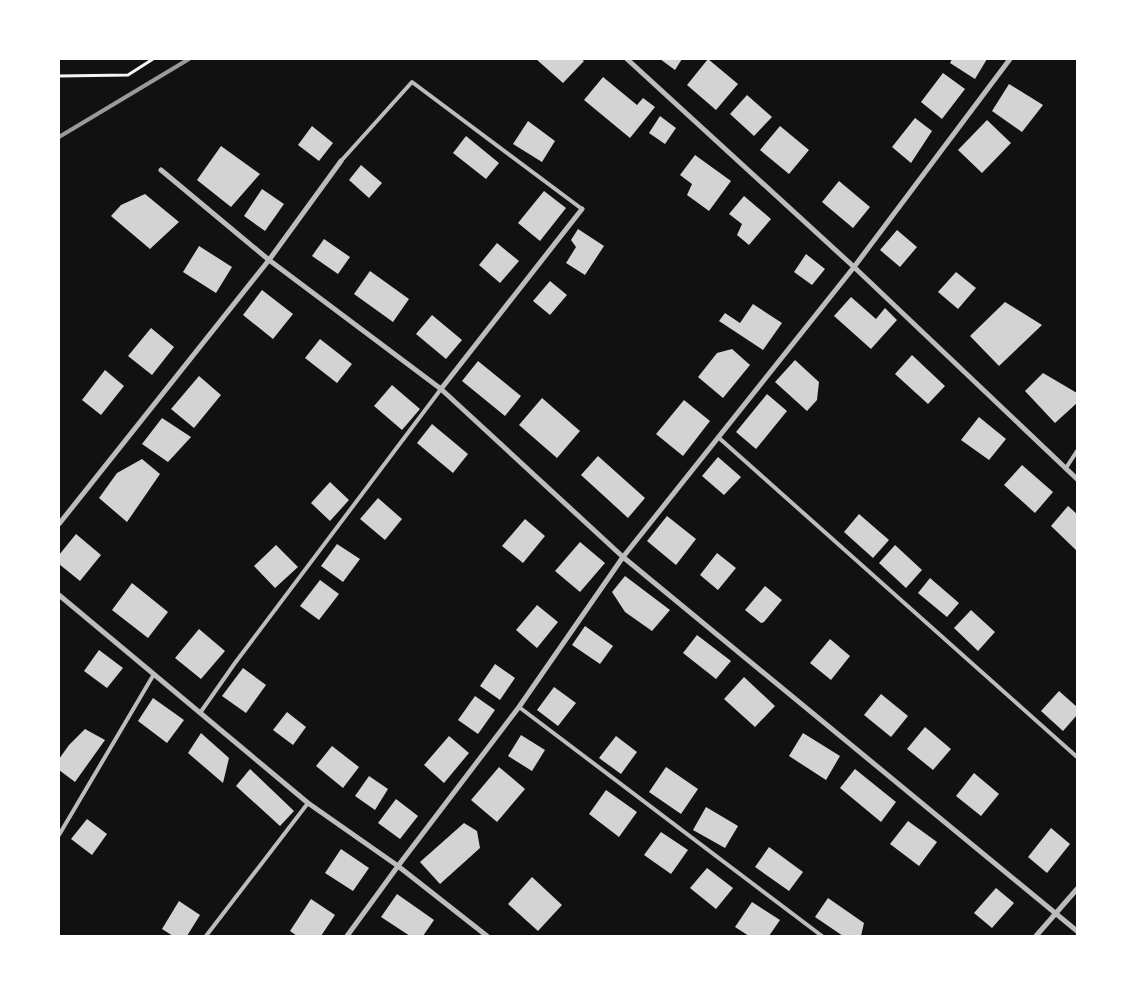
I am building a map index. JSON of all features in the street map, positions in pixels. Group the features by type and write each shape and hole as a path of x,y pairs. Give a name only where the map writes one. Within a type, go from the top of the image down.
{"street":[{"path":"627,59 854,267 1077,479"},
{"path":"347,936 519,707 623,557 854,267 1010,59"},
{"path":"59,524 269,260 341,161"},
{"path":"161,170 269,260 441,389 623,557 1077,931"},
{"path":"441,389 582,209"},
{"path":"59,595 308,803 398,866 487,936"},
{"path":"1036,936 1077,889"}],"lane":[{"path":"341,161 412,82 582,209"},
{"path":"200,713 441,389"},
{"path":"718,438 1077,757"},
{"path":"1066,468 1077,451"},
{"path":"59,835 154,674"},
{"path":"519,707 822,936"},
{"path":"206,936 308,803"}],"path":[{"path":"59,76 128,75 153,59"}],"building":[{"path":"536,59 581,59 584,61 563,83"},
{"path":"660,59 682,59 675,70"},
{"path":"708,59 738,84 716,110 687,85"},
{"path":"952,59 987,59 975,79 950,63"},
{"path":"943,73 965,89 942,119 921,102"},
{"path":"603,77 637,105 643,98 655,107 630,138 584,100"},
{"path":"1009,84 1043,105 1022,132 992,111"},
{"path":"747,95 772,117 754,136 730,114"},
{"path":"660,116 676,128 665,144 649,133"},
{"path":"915,118 932,131 911,163 892,147"},
{"path":"987,120 1011,143 982,173 958,150"},
{"path":"528,121 555,141 542,162 513,144"},
{"path":"312,126 333,143 319,161 298,145"},
{"path":"780,126 809,150 789,174 760,150"},
{"path":"466,136 499,163 486,179 453,153"},
{"path":"221,146 260,174 231,207 197,180"},
{"path":"695,155 731,181 709,211 687,195 692,184 680,175"},
{"path":"361,165 382,183 369,198 349,180"},
{"path":"839,181 870,207 853,228 822,202"},
{"path":"262,189 284,204 265,231 244,216"},
{"path":"544,191 566,208 540,241 518,223"},
{"path":"145,194 179,222 150,249 111,216 121,205"},
{"path":"744,196 771,219 749,245 737,235 742,224 729,214"},
{"path":"578,229 604,246 585,275 566,263 576,247 571,240"},
{"path":"897,230 917,247 900,267 880,250"},
{"path":"324,239 350,257 338,274 312,256"},
{"path":"497,243 519,261 500,283 479,265"},
{"path":"199,246 232,267 216,293 183,272"},
{"path":"806,254 825,269 812,285 794,272"},
{"path":"370,271 409,299 393,322 354,294"},
{"path":"956,272 976,288 958,309 938,292"},
{"path":"550,281 567,295 550,315 533,301"},
{"path":"262,290 293,314 273,339 243,315"},
{"path":"851,297 876,319 885,308 897,320 871,349 834,316"},
{"path":"1005,302 1042,325 999,366 970,336"},
{"path":"753,304 782,323 763,350 719,321 725,313 740,323"},
{"path":"432,315 462,340 446,359 416,334"},
{"path":"151,328 174,347 152,375 128,356"},
{"path":"320,339 352,364 337,383 305,358"},
{"path":"732,349 750,365 723,398 698,377 717,353"},
{"path":"912,355 945,386 928,404 895,374"},
{"path":"795,360 819,382 817,400 807,411 775,382"},
{"path":"478,361 521,396 505,416 462,381"},
{"path":"105,370 124,386 101,415 82,400"},
{"path":"1043,373 1077,393 1077,403 1055,423 1025,391"},
{"path":"199,376 221,395 194,428 171,409"},
{"path":"392,385 420,409 402,430 374,406"},
{"path":"767,394 787,411 756,449 736,432"},
{"path":"542,398 580,431 557,458 519,425"},
{"path":"684,400 710,421 683,456 656,434"},
{"path":"979,417 1006,439 989,460 961,440"},
{"path":"162,418 191,437 168,462 142,444"},
{"path":"432,424 468,454 453,473 417,443"},
{"path":"598,456 645,498 628,518 581,475"},
{"path":"718,457 741,477 724,495 702,476"},
{"path":"142,459 160,474 127,522 99,498 117,473"},
{"path":"1022,465 1053,492 1035,513 1004,485"},
{"path":"330,482 349,500 330,521 311,503"},
{"path":"378,498 402,519 385,540 360,519"},
{"path":"1068,506 1077,514 1077,551 1051,526"},
{"path":"859,514 889,540 873,558 844,532"},
{"path":"667,516 696,539 676,565 647,541"},
{"path":"525,519 545,536 523,563 502,546"},
{"path":"76,534 101,555 80,581 59,564 59,555"},
{"path":"580,542 605,563 580,592 555,571"},
{"path":"337,544 360,559 343,582 321,566"},
{"path":"276,545 298,567 275,588 254,566"},
{"path":"895,545 922,570 906,588 879,563"},
{"path":"717,553 736,568 718,590 700,575"},
{"path":"625,576 670,610 652,631 625,612 612,592"},
{"path":"930,578 959,603 947,617 918,593"},
{"path":"320,580 339,594 319,620 300,606"},
{"path":"132,583 168,612 148,638 112,610"},
{"path":"765,586 782,600 764,622 761,623 745,610"},
{"path":"537,605 558,622 537,648 516,630"},
{"path":"971,610 995,632 978,651 954,628"},
{"path":"585,626 613,646 600,664 572,645"},
{"path":"199,629 225,651 201,679 175,658"},
{"path":"697,635 731,661 716,679 683,653"},
{"path":"830,639 850,656 831,680 810,663"},
{"path":"99,650 123,668 107,688 84,671"},
{"path":"495,664 515,678 500,700 480,686"},
{"path":"243,668 266,685 246,713 222,696"},
{"path":"744,677 775,706 755,727 724,699"},
{"path":"554,687 576,703 558,726 537,710"},
{"path":"1059,691 1077,707 1077,715 1063,731 1041,711"},
{"path":"881,694 908,716 891,737 864,715"},
{"path":"475,696 495,710 478,734 458,720"},
{"path":"153,698 184,720 167,743 138,721"},
{"path":"287,712 306,727 293,745 273,730"},
{"path":"925,727 951,749 933,770 907,749"},
{"path":"85,729 105,740 75,782 59,770 59,759 69,745"},
{"path":"201,733 229,758 223,783 188,753"},
{"path":"803,733 840,756 826,780 789,756"},
{"path":"521,735 545,750 532,771 508,756"},
{"path":"449,736 469,753 444,783 424,765"},
{"path":"616,736 637,752 621,774 599,758"},
{"path":"332,746 359,767 343,788 316,766"},
{"path":"499,767 525,789 497,822 471,800"},
{"path":"666,767 698,789 681,814 649,792"},
{"path":"250,769 294,811 280,826 236,786"},
{"path":"855,769 896,802 881,822 840,788"},
{"path":"974,773 999,794 981,816 956,796"},
{"path":"369,776 388,789 375,810 355,796"},
{"path":"606,790 637,812 619,837 589,814"},
{"path":"396,799 418,816 400,839 378,823"},
{"path":"706,807 738,826 725,848 693,830"},
{"path":"87,819 107,834 92,855 71,839"},
{"path":"908,821 937,842 919,866 890,844"},
{"path":"464,823 477,831 480,848 440,884 420,862"},
{"path":"1051,828 1070,844 1047,873 1028,857"},
{"path":"661,832 688,850 671,874 644,855"},
{"path":"769,847 803,872 789,891 755,867"},
{"path":"341,849 369,868 353,891 325,873"},
{"path":"707,868 733,888 716,909 690,888"},
{"path":"532,877 562,905 538,931 508,904"},
{"path":"996,888 1014,903 992,928 974,913"},
{"path":"397,894 434,920 423,936 410,936 381,917"},
{"path":"828,898 864,923 861,936 843,936 815,917"},
{"path":"311,899 335,915 321,936 297,936 290,931"},
{"path":"179,901 200,915 187,936 173,936 162,929"},
{"path":"752,902 780,920 769,936 749,936 735,927"}],"railway":[{"path":"59,137 189,59"}]}
